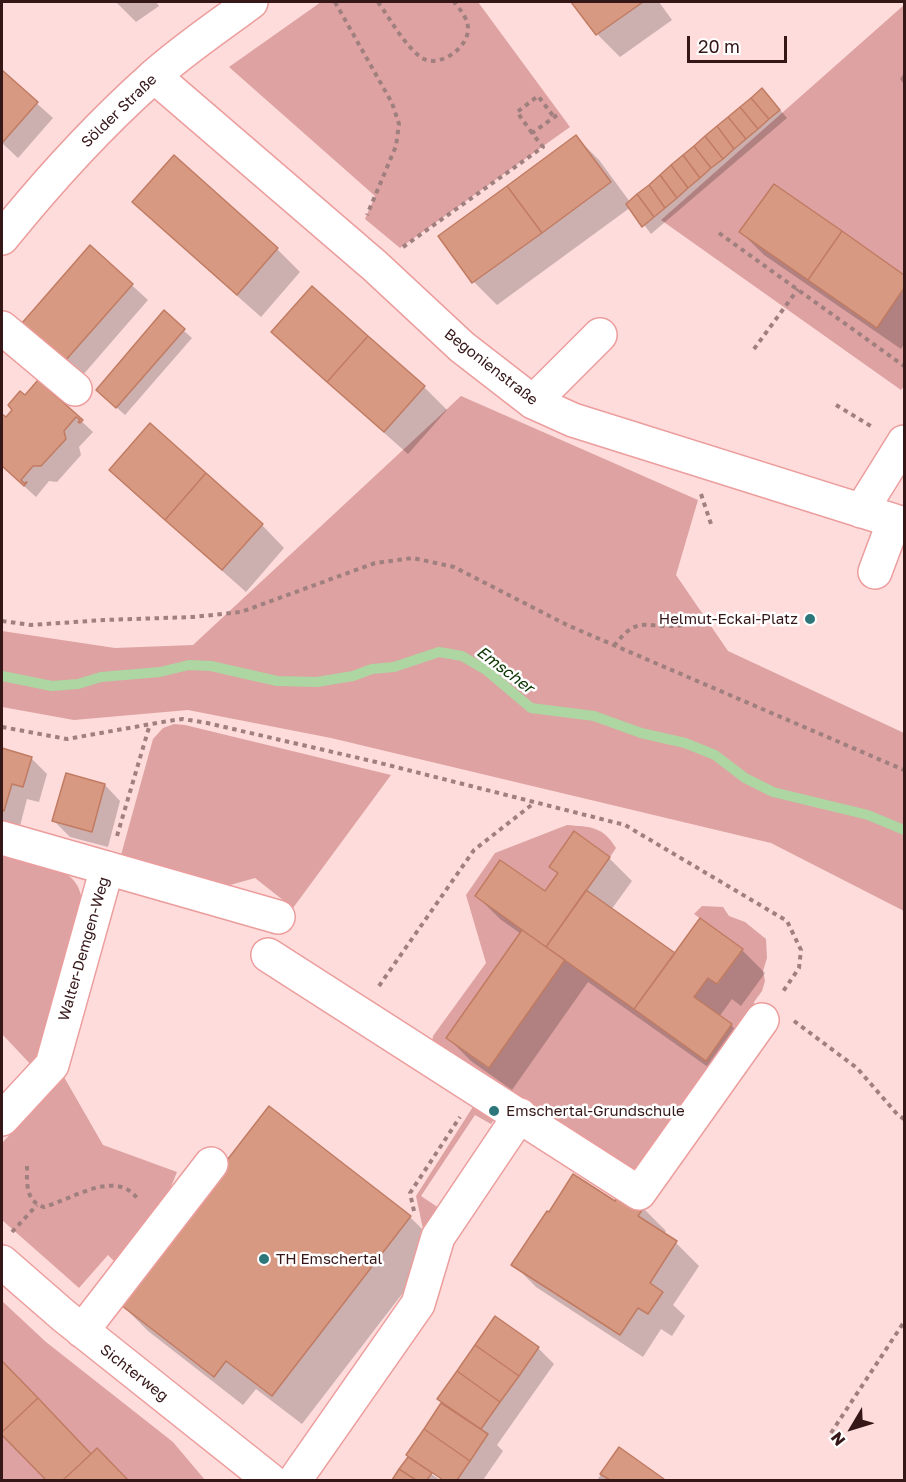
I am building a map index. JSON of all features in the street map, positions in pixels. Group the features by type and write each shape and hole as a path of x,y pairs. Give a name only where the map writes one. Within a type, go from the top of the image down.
{"street":[{"name":"Sölder Straße","path":"2,238 24,210 84,145 154,76 251,2"},
{"name":"Begonienstraße","path":"154,76 375,266 462,347 533,402 573,420 899,522"},
{"path":"2,328 75,389"},
{"path":"533,402 600,335"},
{"path":"861,511 904,443"},
{"path":"875,572 899,522"},
{"name":"Walter-Demgen-Weg","path":"2,838 107,868 52,1065 2,1119"},
{"path":"107,868 278,917"},
{"path":"268,955 639,1192 767,1013"},
{"path":"295,1480 418,1304 438,1237 520,1115"},
{"path":"81,1331 211,1164"},
{"name":"Sichterweg","path":"5,1249 81,1331 270,1480"}],"path":[{"path":"335,2 392,104 399,124 396,146 369,213 349,244"},
{"path":"378,2 413,50 426,60 443,60 465,43 469,28 454,2"},
{"path":"375,266 543,147 517,112 538,96 554,117"},
{"path":"532,132 560,113"},
{"path":"719,233 904,366"},
{"path":"754,349 798,290"},
{"path":"836,405 904,443"},
{"path":"698,485 712,527"},
{"path":"2,621 31,625 193,617 241,612 375,562 413,558 454,567 567,626 904,770"},
{"path":"614,646 626,631 643,624 677,626 711,615"},
{"path":"2,727 67,739 183,719 365,759 625,825 787,921 801,950 799,968 767,1013 858,1068 897,1114 904,1119"},
{"path":"107,868 150,724"},
{"path":"360,1013 474,850 534,802"},
{"path":"415,1215 410,1194 479,1089"},
{"path":"27,1166 29,1195 37,1204 44,1207 109,1184 123,1186 135,1194 143,1206"},
{"path":"5,1249 37,1204"},
{"path":"831,1433 904,1322"}],"shaded area":[{"path":"321,2 478,2 570,127 400,248 365,219 375,196 229,67"},
{"path":"904,5 904,386 901,390 661,220"},
{"path":"461,396 698,500 676,575 728,651 904,733 904,911 771,843 331,738 188,710 74,720 2,707 2,631 115,648 193,645"},
{"path":"174,724 391,775 293,908 255,878 223,887 121,855 153,739 163,728"},
{"path":"567,825 595,829 606,835 616,848 610,857 574,831 549,867 558,873 545,891 500,860 475,896 522,930 446,1038 488,1068 565,960 706,1060 731,1024 694,997 708,978 718,984 742,949 694,914 702,906 723,907 729,916 745,922 766,939 767,958 763,971 765,981 762,991 754,1002 756,1014 637,1181 432,1042 433,1036 486,963 466,895 495,853"},
{"path":"2,852 61,870 77,885 81,896 81,915 35,1069 2,1034"},
{"path":"64,1077 103,1145 177,1172 161,1211 118,1265 108,1255 79,1288 2,1220 2,1143"},
{"path":"476,1102 497,1115 491,1124 475,1115 421,1196 442,1210 404,1299 423,1229 416,1196"},
{"path":"2,1301 46,1342 173,1442 205,1480 2,1480"}],"building":[{"path":"571,2 643,2 596,35"},
{"path":"2,70 38,102 2,143"},
{"path":"762,88 780,110 769,119 751,98"},
{"path":"751,98 769,119 758,129 740,107"},
{"path":"740,107 758,129 746,139 728,117"},
{"path":"728,117 746,139 734,149 717,126"},
{"path":"717,126 734,149 723,159 705,136"},
{"path":"576,135 611,182 542,233 507,186"},
{"path":"705,136 723,159 711,168 694,146"},
{"path":"694,146 711,168 700,178 683,155"},
{"path":"174,155 278,248 237,295 132,202"},
{"path":"683,155 700,178 688,188 671,165"},
{"path":"671,165 688,188 677,198 660,175"},
{"path":"660,175 677,198 665,208 649,185"},
{"path":"774,184 842,231 808,280 739,232"},
{"path":"649,185 665,208 654,217 637,194"},
{"path":"507,186 542,233 472,283 438,236"},
{"path":"637,194 654,217 642,227 626,204"},
{"path":"842,231 904,275 904,288 877,328 808,280"},
{"path":"90,245 133,284 65,361 22,323"},
{"path":"312,286 368,336 327,382 271,332"},
{"path":"164,310 185,329 116,408 96,390"},
{"path":"368,336 425,386 384,432 327,382"},
{"path":"38,380 83,420 80,423 76,417 64,431 66,439 41,466 33,466 21,480 24,483 27,482 24,486 2,466 2,414 6,417 12,410 8,405 20,391 25,395"},
{"path":"150,423 206,473 165,520 109,470"},
{"path":"206,473 263,524 222,570 165,520"},
{"path":"2,748 32,757 23,787 12,784 4,811 2,810"},
{"path":"66,773 105,784 92,832 52,821"},
{"path":"574,831 610,857 546,947 475,896 500,860 545,891 558,873 549,867"},
{"path":"586,890 675,953 634,1009 546,947"},
{"path":"700,918 743,949 717,984 708,978 694,997 732,1024 706,1061 634,1009"},
{"path":"522,930 565,960 489,1068 446,1038"},
{"name":"TH Emschertal","path":"269,1106 411,1216 272,1396 226,1361 214,1377 117,1302"},
{"path":"573,1174 615,1201 621,1192 644,1207 638,1216 677,1241 650,1283 663,1292 648,1314 638,1308 620,1335 511,1265"},
{"path":"495,1316 539,1347 519,1376 475,1345"},
{"path":"475,1345 519,1376 500,1402 457,1371"},
{"path":"2,1361 38,1398 2,1432"},
{"path":"457,1371 500,1402 481,1429 437,1399"},
{"path":"38,1398 91,1454 63,1480 46,1480 2,1435 2,1432"},
{"path":"441,1403 488,1434 470,1461 424,1429"},
{"path":"424,1429 470,1461 457,1480 443,1480 406,1455"},
{"path":"619,1447 664,1479 610,1480 600,1474"},
{"path":"97,1448 128,1480 63,1480 91,1454"},
{"path":"408,1457 432,1473 427,1480 416,1480 399,1469"},
{"path":"399,1469 416,1480 392,1480"}],"waterway":[{"name":"Emscher","path":"2,676 52,686 78,684 101,677 160,672 189,665 211,666 277,681 317,682 353,676 372,669 394,667 439,652 462,656 486,670 531,708 594,716 641,733 685,743 715,755 745,778 773,792 868,815 904,830"}],"place":[{"name":"Helmut-Eckai-Platz","path":"810,619"},
{"name":"Emschertal-Grundschule","path":"494,1111"},
{"name":"TH Emschertal","path":"264,1259"}]}
